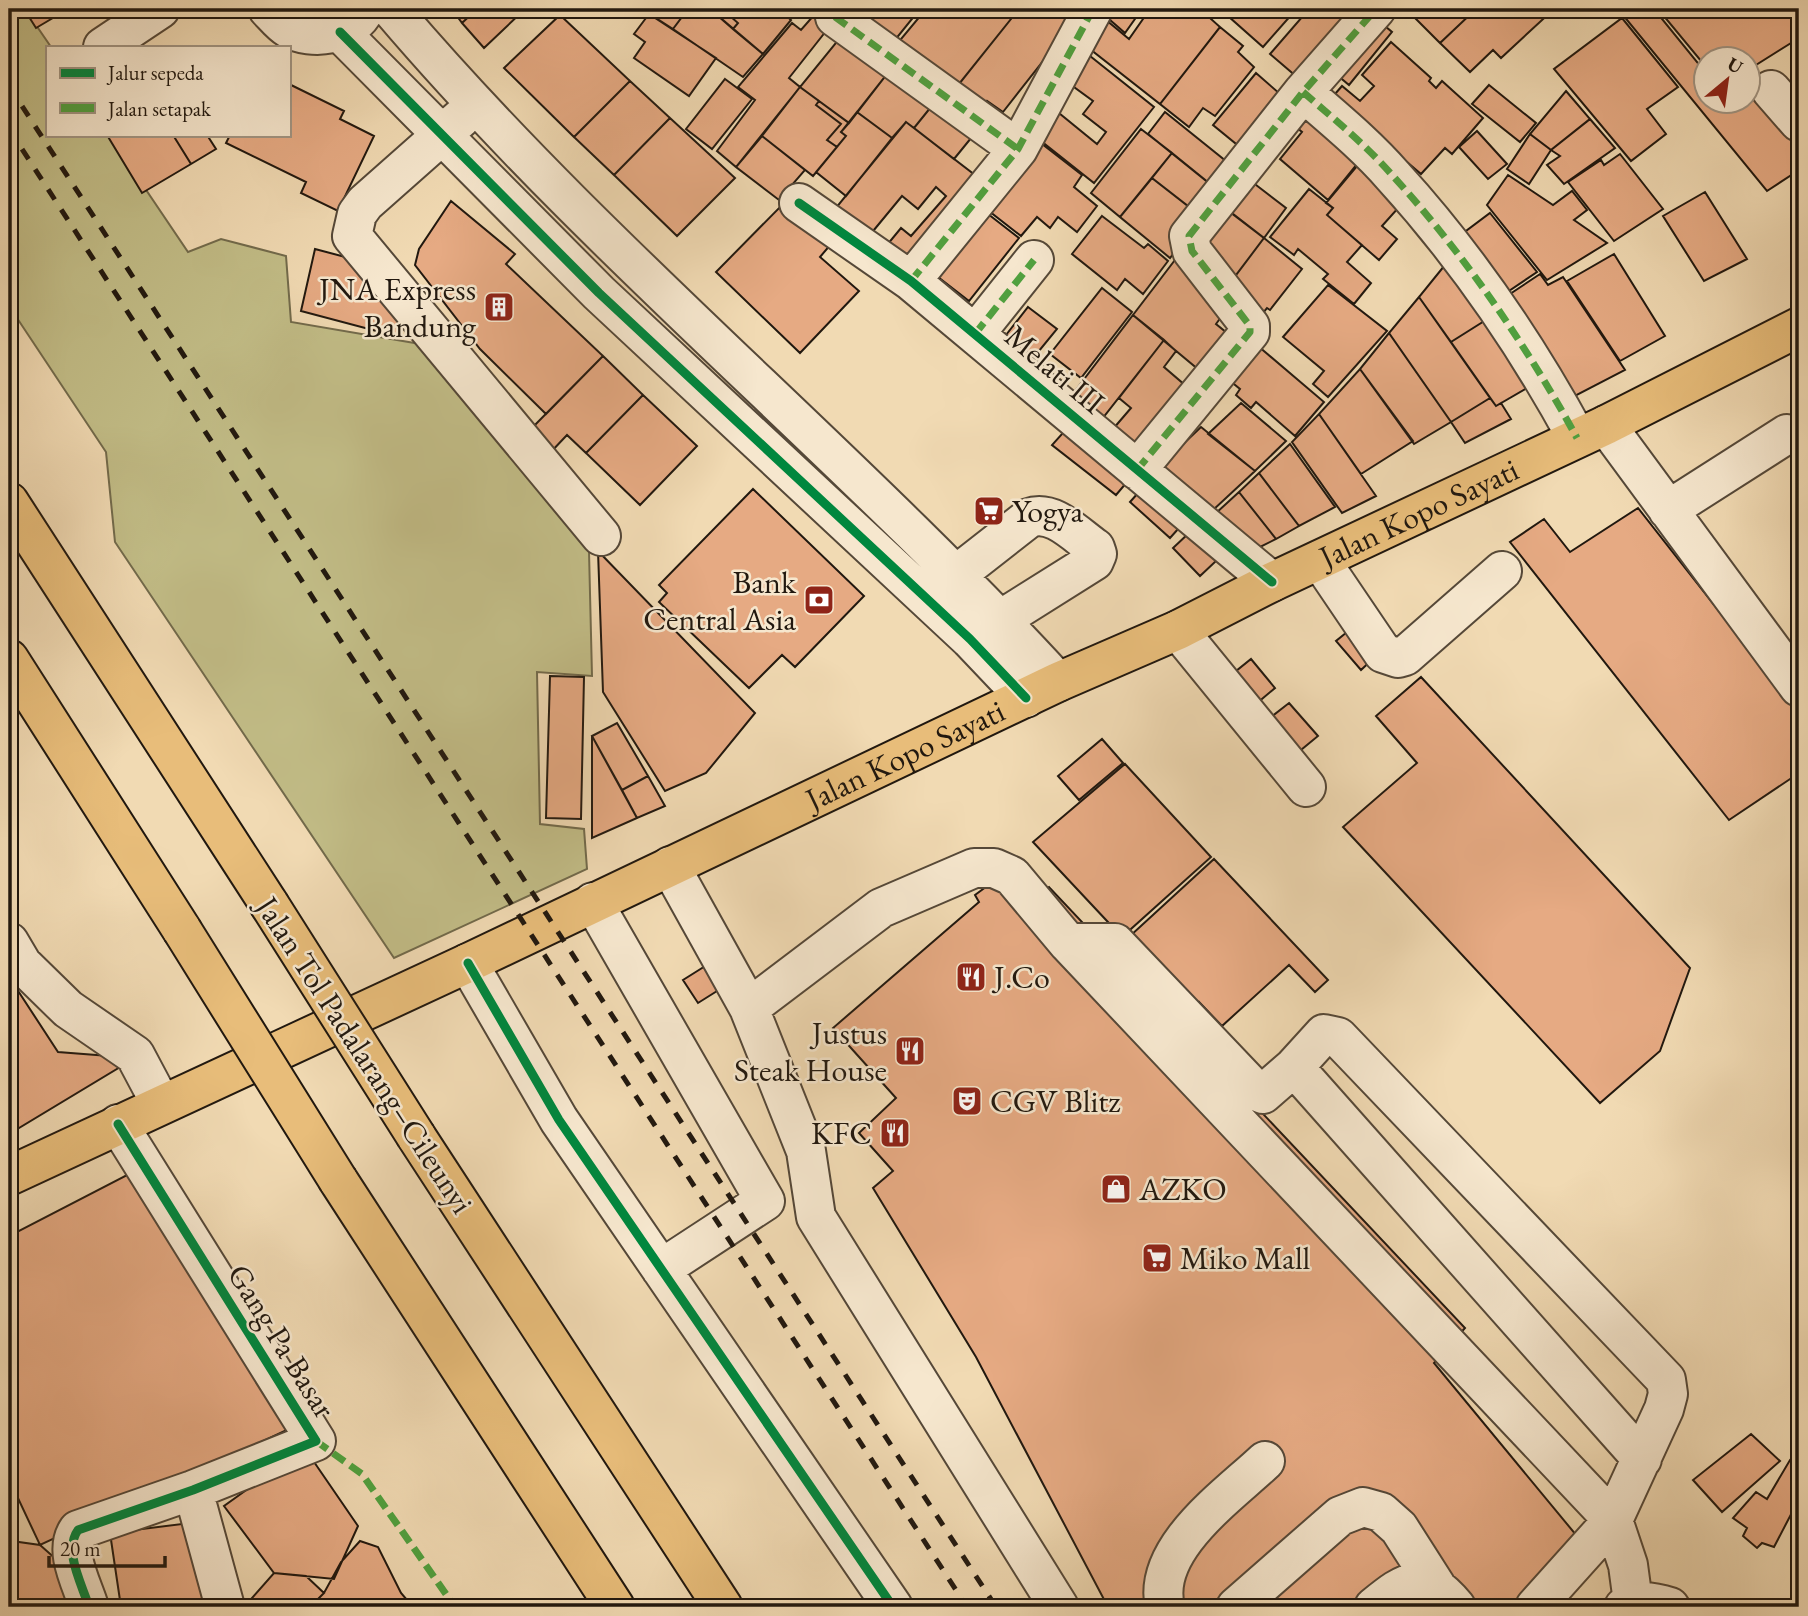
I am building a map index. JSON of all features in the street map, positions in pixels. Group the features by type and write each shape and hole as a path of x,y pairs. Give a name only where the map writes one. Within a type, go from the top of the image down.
{"main road":[{"name":"Jalan Kopo Sayati","path":"9,1176 468,963 1042,690 1178,630 1272,582 1592,432 1799,327"},
{"name":"Jalan Tol Padalarang–Cileunyi","path":"9,502 416,1136 723,1607"},
{"path":"9,659 338,1180 615,1607"}],"street":[{"path":"104,46 160,9"},
{"path":"268,9 287,28 313,36 353,20 441,134 599,293 928,599 985,629"},
{"path":"391,9 476,105 632,261 956,573 985,629 1042,690"},
{"path":"911,281 1018,149 1093,9"},
{"path":"1137,470 1250,332 1250,326 1192,251 1189,236 1303,92 1376,9"},
{"path":"835,17 1018,149"},
{"path":"1771,90 1799,122"},
{"path":"1303,92 1394,176 1592,432 1668,510 1799,687"},
{"path":"476,105 365,203 357,214 352,236 601,537"},
{"name":"Melati III","path":"799,203 911,281 1272,582"},
{"path":"975,334 1034,260"},
{"path":"599,293 632,261"},
{"path":"736,419 764,390"},
{"path":"1668,510 1787,434"},
{"path":"928,599 956,573 1029,518 1039,514 1050,516 1095,548 1097,554 1094,561 985,629"},
{"path":"1320,560 1383,653 1398,658 1405,656 1502,571"},
{"path":"1178,630 1307,787"},
{"path":"670,866 749,1008 806,1151 816,1217 1059,1607"},
{"path":"749,1008 881,908 974,868 994,868 1013,876 1068,943 1613,1520 1628,1565 1628,1605 1657,1603 1670,1607"},
{"path":"593,902 765,1201 816,1217"},
{"path":"9,942 22,964 68,1009 135,1055 161,1104"},
{"path":"1068,943 1115,943 1256,1091 1264,1094 1272,1090 1324,1034 1338,1037 1666,1380 1668,1394 1664,1409 1613,1520 1535,1607"},
{"path":"468,963 559,1120 893,1607"},
{"path":"1294,1067 1642,1459"},
{"name":"Gang Pa Basar","path":"89,1607 71,1552 72,1538 78,1530 193,1490 316,1441 118,1124"},
{"path":"662,1269 765,1201"},
{"path":"1166,1607 1163,1598 1169,1566 1180,1541 1265,1461"},
{"path":"193,1490 225,1607"},
{"path":"1236,1607 1340,1516 1363,1507 1381,1512 1399,1528 1446,1597"},
{"path":"1374,1607 1402,1583 1422,1583 1446,1597"}],"shaded area":[{"path":"9,9 25,9 50,46 46,46 46,136 110,136 188,252 221,239 286,256 291,322 467,352 588,510 592,676 537,672 540,824 584,829 587,869 394,958 115,542 106,452 9,306"}],"building":[{"path":"24,9 68,9 36,28"},
{"path":"452,9 477,9 462,23"},
{"path":"477,9 525,9 484,48 462,23"},
{"path":"642,9 688,9 673,29"},
{"path":"688,9 710,9 763,54 743,77 673,29"},
{"path":"710,9 722,9 738,23 733,29"},
{"path":"722,9 779,9 791,20 763,54 733,29 738,23"},
{"path":"836,9 920,9 895,40"},
{"path":"926,9 1019,9 955,89 896,45"},
{"path":"1019,9 1084,9 1003,112 987,101 980,111 955,89"},
{"path":"1105,9 1142,9 1125,33 1102,13"},
{"path":"1150,9 1200,9 1220,27 1160,104 1081,42 1100,15 1129,39"},
{"path":"1233,9 1289,9 1293,13 1263,47 1228,16"},
{"path":"1309,9 1368,9 1304,83 1270,54"},
{"path":"1406,9 1476,9 1440,43"},
{"path":"1476,9 1554,9 1501,58 1493,50 1470,72 1440,43"},
{"path":"1618,9 1654,9 1692,56 1692,99"},
{"path":"1658,9 1799,9 1799,38 1762,61 1762,46 1692,46 1692,50"},
{"path":"649,14 716,58 689,96 634,58 645,42 634,34"},
{"path":"815,14 830,26 789,78 800,87 736,167 717,151 755,100 738,87 792,23 801,30"},
{"path":"560,15 630,81 574,137 504,68"},
{"path":"1373,16 1392,32 1349,85 1330,69"},
{"path":"1622,18 1678,87 1647,109 1666,134 1631,161 1554,69"},
{"path":"1220,27 1243,46 1238,52 1254,67 1215,116 1203,108 1189,127 1160,104"},
{"path":"839,39 887,74 849,123 800,87"},
{"path":"1391,42 1431,78 1429,81 1436,88 1442,81 1483,118 1452,154 1445,148 1421,174 1407,162 1403,169 1328,102 1342,86 1360,101 1374,86 1362,75"},
{"path":"1085,52 1154,107 1094,183 1036,137 1054,109 1097,144 1106,132 1083,114 1093,101 1063,79"},
{"path":"1256,73 1288,101 1246,152 1213,125"},
{"path":"887,74 939,97 914,128 906,122 892,138 857,112"},
{"path":"725,79 752,99 712,149 686,129"},
{"path":"630,81 670,118 614,175 574,137"},
{"path":"290,84 344,111 340,119 374,136 338,211 301,193 306,182 226,143 230,136 290,136"},
{"path":"1489,85 1536,123 1520,142 1472,104"},
{"path":"800,87 819,101 816,105 841,124 827,140 837,147 813,176 762,136"},
{"path":"1566,91 1590,119 1551,150 1530,134"},
{"path":"939,97 976,132 954,159 914,128"},
{"path":"1302,98 1358,163 1328,200 1280,159 1302,132 1285,118"},
{"path":"819,101 849,123 841,132 846,136 837,147 827,140 841,124 816,105"},
{"path":"1762,101 1799,148 1799,170 1767,191 1706,116 1762,116"},
{"path":"857,112 892,138 846,196 816,172 846,136 841,132"},
{"path":"1165,112 1237,170 1220,192 1148,134"},
{"path":"670,118 735,178 677,236 614,175"},
{"path":"1590,119 1615,148 1564,184 1547,165 1560,156 1551,150"},
{"path":"906,122 984,182 911,273 882,251 901,228 911,236 946,196 936,187 918,209 902,196 869,236 835,209"},
{"path":"1141,129 1172,153 1120,217 1091,193"},
{"path":"1477,131 1507,164 1488,179 1459,147"},
{"path":"1530,134 1551,150 1529,184 1507,169"},
{"path":"108,136 174,136 191,164 142,193"},
{"path":"174,136 208,136 216,149 191,164"},
{"path":"762,136 805,170 779,200 736,167"},
{"path":"1033,137 1082,175 1074,187 1097,206 1077,232 1058,217 1050,228 1037,217 1021,236 980,204"},
{"path":"1172,153 1220,192 1202,217 1152,178"},
{"path":"1620,154 1663,209 1614,241 1568,182 1601,160 1604,165"},
{"path":"1362,160 1400,206 1382,226 1397,239 1379,260 1327,215 1333,208 1326,203"},
{"path":"1508,175 1553,205 1572,191 1587,210 1574,220 1607,243 1547,280 1487,205"},
{"path":"1152,178 1202,217 1170,258 1120,217"},
{"path":"1247,178 1286,208 1264,238 1226,209"},
{"path":"1309,189 1333,208 1327,215 1362,245 1347,262 1371,283 1354,304 1323,279 1328,274 1298,249 1294,255 1270,237"},
{"path":"1705,192 1747,259 1704,281 1663,216"},
{"name":"JNA Express Bandung","path":"451,201 515,254 506,264 603,356 546,414 480,349 415,265 419,249"},
{"path":"1219,203 1264,238 1227,287 1210,274 1222,258 1193,235"},
{"path":"783,204 831,244 820,257 859,291 800,353 716,272"},
{"path":"979,207 1019,238 969,301 929,270"},
{"path":"1490,213 1537,272 1500,297 1454,240"},
{"path":"1102,216 1144,248 1148,244 1168,261 1143,294 1125,279 1117,290 1072,254"},
{"path":"1264,238 1302,269 1270,310 1267,308 1258,319 1227,287"},
{"path":"315,249 349,258 402,302 399,337 301,311"},
{"path":"1614,254 1665,336 1620,361 1567,281"},
{"path":"1178,256 1227,309 1216,324 1227,333 1199,370 1133,315"},
{"path":"1449,260 1489,318 1451,342 1419,297"},
{"path":"1540,274 1548,285 1563,277 1625,370 1569,399 1501,300"},
{"path":"1328,285 1387,331 1328,397 1313,384 1324,371 1283,337"},
{"path":"1102,288 1132,312 1081,378 1050,354"},
{"path":"1419,297 1490,398 1451,422 1389,333"},
{"path":"1028,307 1057,329 1034,357 1006,335"},
{"path":"1133,315 1164,340 1102,419 1072,395"},
{"path":"1489,318 1534,384 1496,406 1451,342"},
{"path":"1389,333 1451,422 1414,444 1360,369"},
{"path":"1164,340 1176,351 1164,367 1186,386 1137,449 1113,429 1131,408 1119,398"},
{"path":"1258,346 1324,402 1295,436 1256,402 1251,408 1236,395 1240,389 1229,380"},
{"path":"603,356 643,395 586,453 567,435 549,454 527,433"},
{"path":"1360,369 1413,441 1361,474 1319,414"},
{"path":"643,395 697,446 640,505 586,453"},
{"path":"1490,398 1496,406 1501,403 1511,419 1465,443 1451,422"},
{"path":"1241,403 1286,441 1255,471 1208,434"},
{"path":"1319,414 1376,496 1342,513 1292,442"},
{"path":"1070,425 1133,475 1116,495 1052,445"},
{"path":"1201,427 1255,471 1212,511 1158,468"},
{"path":"1290,444 1335,507 1299,526 1259,473"},
{"path":"1259,473 1299,526 1276,539 1239,492"},
{"path":"1147,483 1187,519 1170,538 1130,502"},
{"path":"753,489 864,596 795,667 782,655 749,688 659,602 667,593 659,585"},
{"path":"1239,492 1276,539 1256,549 1215,514"},
{"path":"1638,508 1799,713 1799,773 1729,820 1510,542 1544,519 1570,552"},
{"path":"1189,533 1216,561 1200,576 1173,548"},
{"path":"598,551 755,713 706,773 665,791 603,692"},
{"path":"1352,628 1377,655 1361,670 1336,641"},
{"path":"1251,659 1275,688 1250,709 1225,680"},
{"path":"550,676 584,677 581,819 546,818"},
{"path":"1421,677 1690,968 1660,1051 1600,1103 1343,827 1417,763 1376,716"},
{"path":"1289,703 1318,736 1296,754 1266,721"},
{"path":"617,723 648,776 622,790 592,736"},
{"path":"592,736 637,818 592,838"},
{"path":"1102,739 1123,763 1079,800 1058,776"},
{"path":"1125,764 1211,857 1122,937 1033,842"},
{"path":"648,776 665,806 637,818 622,790"},
{"path":"1214,859 1328,980 1315,992 1289,965 1222,1026 1199,1002 1195,1006 1130,936"},
{"name":"Miko Mall","path":"998,878 1025,906 1049,887 1465,1328 1434,1363 1586,1547 1516,1607 1108,1607 976,1357 873,1188 893,1171 859,1133 896,1098 833,1028 979,902 975,895"},
{"path":"710,963 725,986 698,1003 683,980"},
{"path":"9,977 58,1052 135,1058 9,1134"},
{"path":"127,1175 289,1429 40,1545 9,1479 9,1236"},
{"path":"1751,1434 1780,1461 1722,1512 1693,1480"},
{"path":"312,1459 358,1526 334,1579 274,1573 224,1506 287,1461"},
{"path":"1790,1460 1799,1465 1799,1499 1774,1547 1762,1543 1757,1548 1743,1536 1747,1528 1733,1518 1756,1492 1767,1499"},
{"path":"190,1523 210,1607 121,1607 110,1533"},
{"path":"9,1535 12,1541 40,1545 57,1560 73,1607 9,1607"},
{"path":"360,1541 378,1547 401,1593 413,1607 310,1607 324,1593 341,1562"},
{"path":"274,1573 306,1576 324,1593 310,1607 244,1607"}],"railway":[{"path":"9,86 996,1607"},
{"path":"9,129 967,1607"}],"marked path":[{"path":"911,281 1018,149 1093,9"},
{"path":"1137,470 1250,332 1250,326 1192,251 1189,236 1303,92 1376,9"},
{"path":"835,17 1018,149"},
{"path":"1303,92 1372,154 1445,237 1516,335 1577,438"},
{"path":"975,334 1034,260"},
{"path":"316,1441 362,1474 455,1607"}],"cycle path":[{"path":"340,32 599,293 970,639 1026,698"},
{"path":"799,203 911,281 1272,582"},
{"path":"468,963 559,1120 893,1607"},
{"path":"89,1607 73,1558 72,1548 78,1530 193,1490 316,1441 118,1124"}],"place":[{"name":"JNA Express Bandung","path":"499,307"},
{"name":"Yogya","path":"989,511"},
{"name":"Bank Central Asia","path":"819,600"},
{"name":"J.Co","path":"971,977"},
{"name":"Justus Steak House","path":"910,1051"},
{"name":"CGV Blitz","path":"967,1101"},
{"name":"KFC","path":"895,1133"},
{"name":"AZKO","path":"1116,1189"},
{"name":"Miko Mall","path":"1157,1258"}]}
